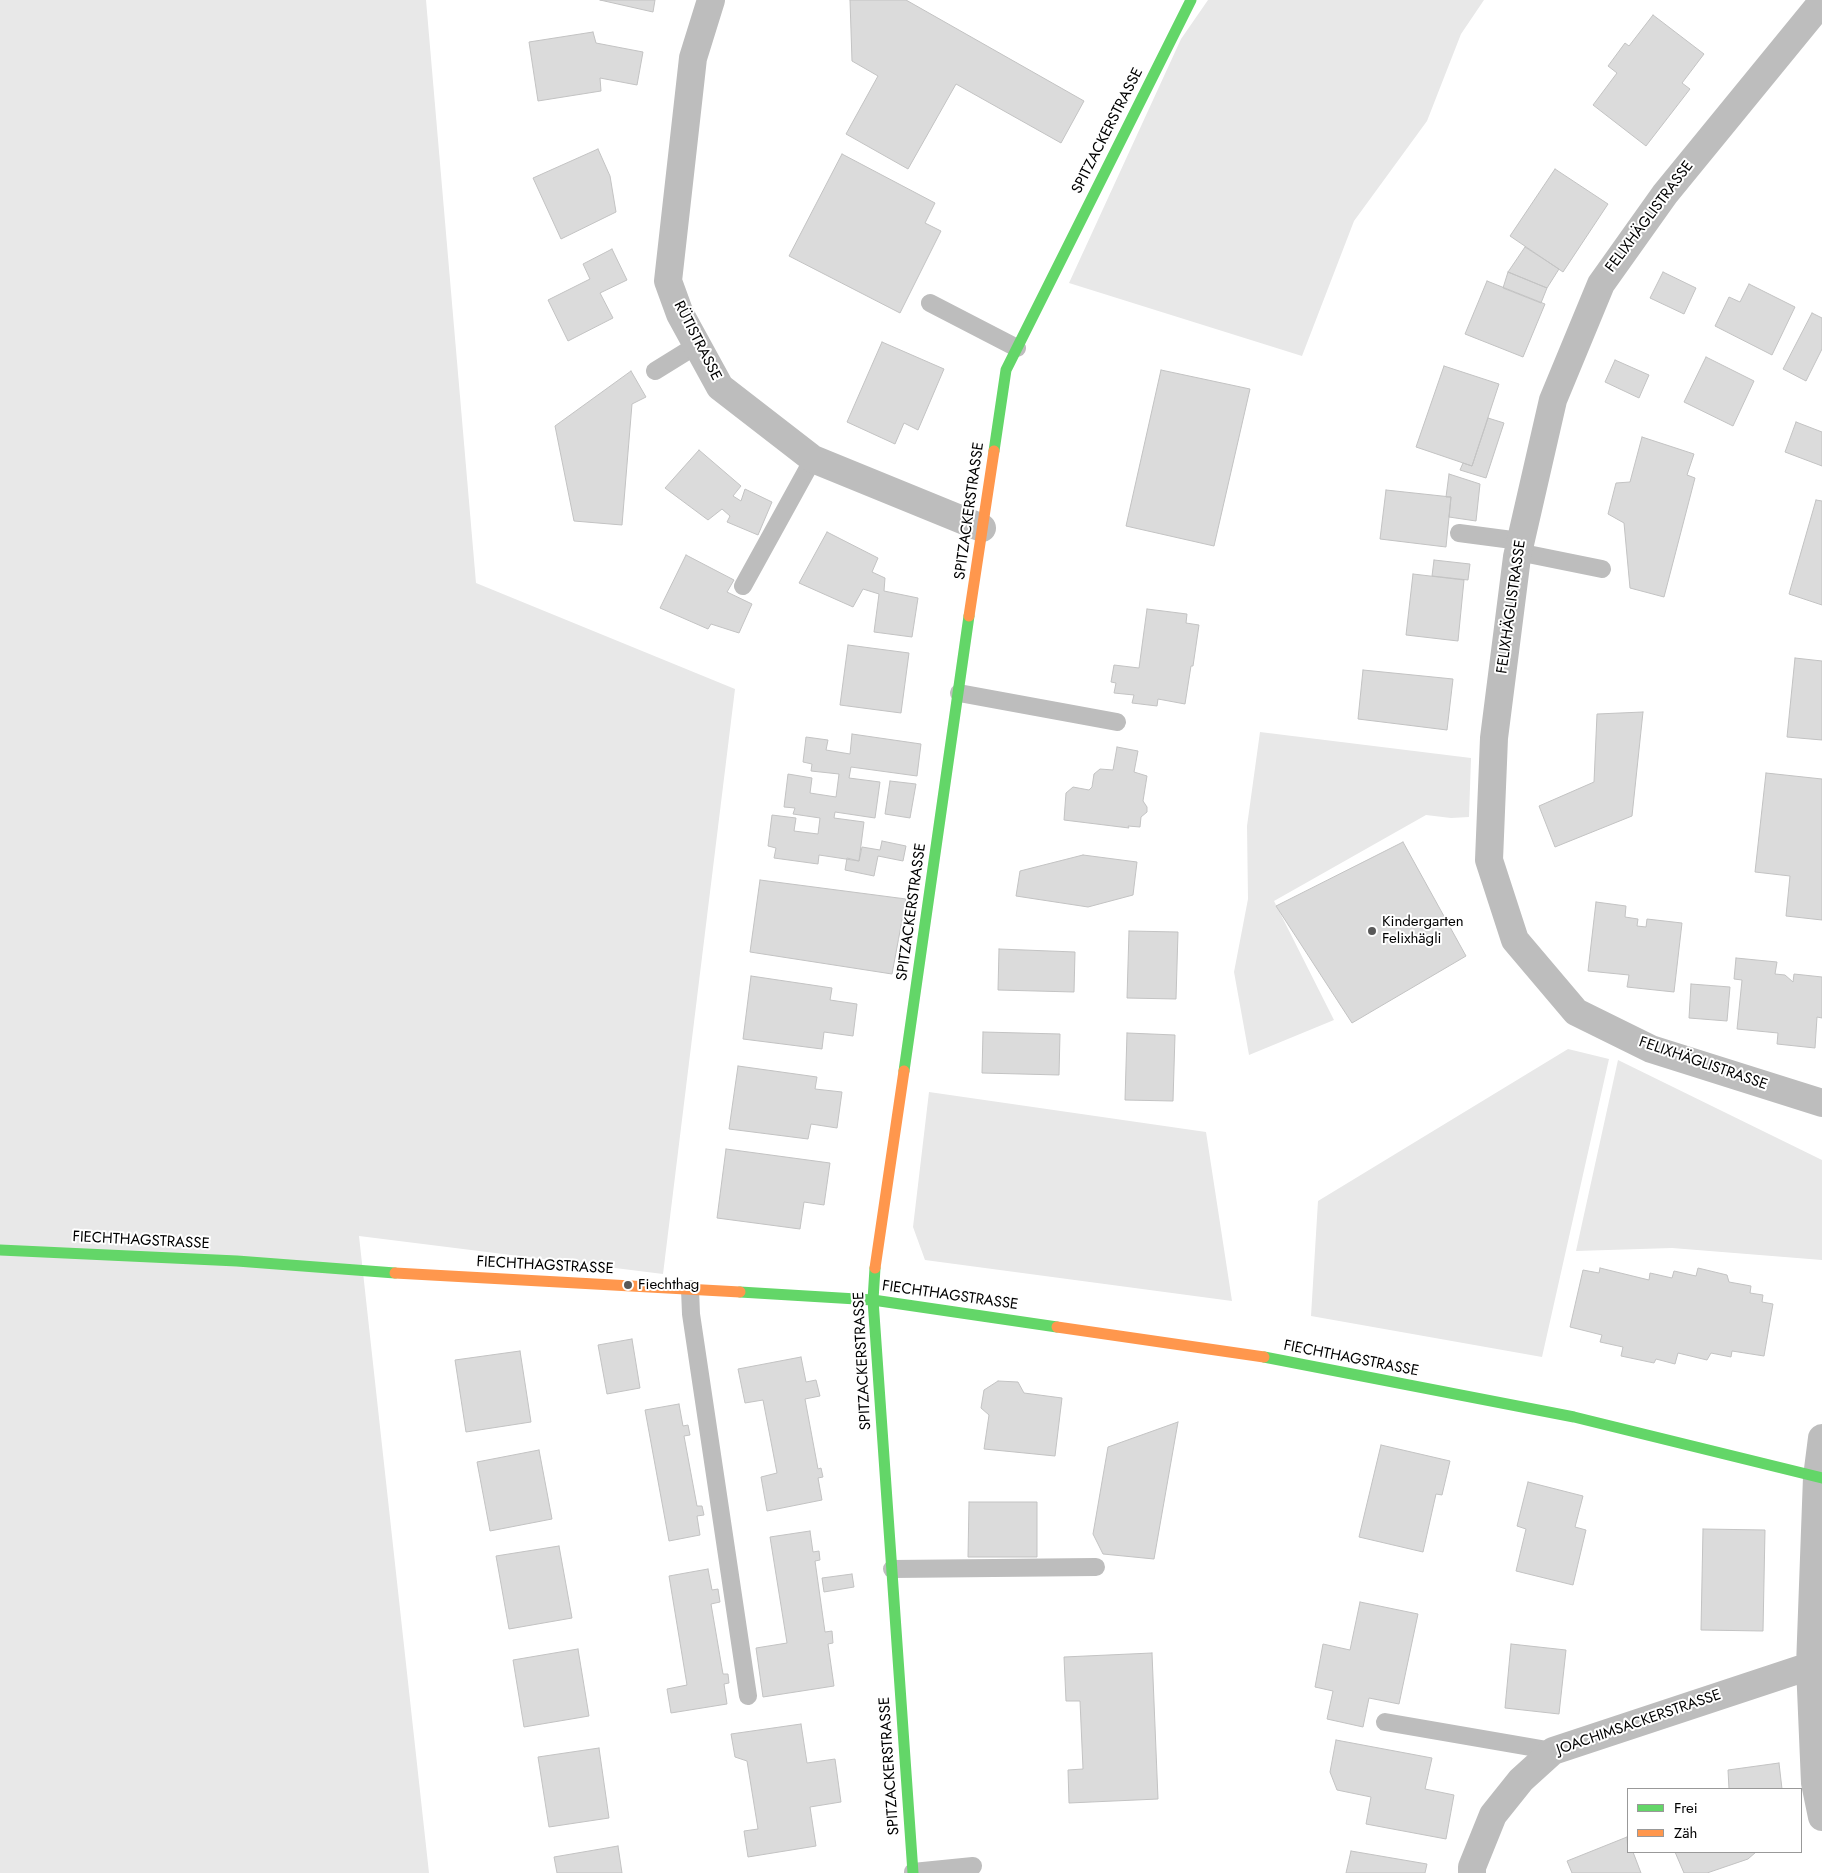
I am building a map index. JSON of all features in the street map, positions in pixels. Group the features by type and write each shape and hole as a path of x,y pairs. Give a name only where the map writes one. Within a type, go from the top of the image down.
{"street":[{"name":"RÜTISTRASSE","path":"710,0 693,58 668,281 680,314 720,387 812,459 982,528"},
{"name":"SPITZACKERSTRASSE","path":"913,1872 873,1300 874,1275 982,528 1006,370 1191,0"},
{"name":"FELIXHÄGLISTRASSE","path":"1822,2 1665,194 1601,284 1552,400 1519,546 1494,738 1489,860 1515,940 1576,1012 1651,1049 1822,1102"},
{"name":"FIECHTHAGSTRASSE","path":"0,1250 237,1261 328,1269 873,1300 1288,1362 1574,1417 1820,1478"},
{"path":"1822,1438 1810,1666 1815,1783 1822,1817"},
{"name":"JOACHIMSACKERSTRASSE","path":"1472,1873 1472,1867 1493,1815 1521,1780 1553,1751 1810,1666"}],"lane":[{"path":"930,303 1017,348"},
{"path":"655,371 697,345"},
{"path":"743,586 812,459"},
{"path":"1459,533 1519,546 1602,569"},
{"path":"959,693 1118,722"},
{"path":"690,1289 691,1314 748,1696"},
{"path":"892,1569 1096,1567"},
{"path":"1385,1722 1553,1751"},
{"path":"913,1872 973,1866"}],"shaded area":[{"path":"0,0 426,0 476,583 735,689 663,1274 359,1236 429,1873 0,1873"},
{"path":"1208,0 1484,0 1461,34 1427,121 1354,221 1302,356 1069,283 1181,39"},
{"path":"1260,732 1471,758 1469,817 1451,818 1426,815 1274,901 1334,1020 1249,1055 1234,972 1248,899 1247,826"},
{"path":"1568,1049 1609,1059 1542,1357 1311,1316 1318,1201"},
{"path":"1618,1060 1822,1160 1822,1260 1672,1248 1576,1251"},
{"path":"929,1092 1206,1132 1232,1301 925,1260 913,1227"}],"building":[{"path":"600,0 655,0 653,12"},
{"path":"850,0 906,0 1084,101 1061,143 956,84 908,169 846,134 878,76 852,61"},
{"path":"1653,15 1704,54 1682,83 1690,89 1646,146 1593,105 1617,73 1608,66 1625,43 1629,46"},
{"path":"593,32 596,43 643,52 637,85 600,78 601,91 538,101 529,42"},
{"path":"598,149 610,176 616,212 561,239 533,178"},
{"path":"842,154 935,203 925,223 941,231 900,313 789,256"},
{"path":"1555,169 1608,204 1563,272 1510,236"},
{"path":"1525,247 1559,269 1547,288 1508,272"},
{"path":"612,249 627,280 600,293 613,318 568,341 548,300 590,279 583,264"},
{"path":"1508,272 1547,288 1541,303 1503,288"},
{"path":"1663,272 1696,288 1684,314 1650,298"},
{"path":"1487,281 1545,304 1523,357 1465,334"},
{"path":"1749,284 1795,307 1772,355 1715,326 1729,297 1740,302"},
{"path":"1812,313 1822,318 1822,349 1806,381 1783,369"},
{"path":"882,342 944,369 918,430 904,423 895,444 847,422"},
{"path":"1706,357 1754,381 1733,426 1684,402"},
{"path":"1615,360 1649,375 1639,398 1605,382"},
{"path":"1444,366 1499,384 1472,466 1416,447"},
{"path":"1161,370 1250,389 1214,546 1126,526"},
{"path":"631,371 646,397 632,404 622,525 574,521 555,426"},
{"path":"1488,418 1504,423 1486,478 1460,470 1463,463 1472,466"},
{"path":"1796,422 1822,432 1822,466 1785,452"},
{"path":"1642,437 1694,454 1687,475 1695,478 1664,597 1630,588 1624,523 1608,514 1616,483 1630,482"},
{"path":"699,450 741,486 733,496 741,501 745,489 772,502 758,535 727,522 730,516 722,509 708,520 665,488"},
{"path":"1449,474 1480,484 1476,521 1449,517 1451,497 1446,497"},
{"path":"1386,490 1451,497 1446,547 1380,539"},
{"path":"1816,500 1822,501 1822,605 1789,594"},
{"path":"827,532 878,558 872,572 885,578 884,591 918,598 912,637 874,632 879,594 863,589 853,607 799,583"},
{"path":"686,555 734,580 727,592 752,604 739,633 711,624 708,629 660,608"},
{"path":"1434,560 1470,564 1468,580 1432,576"},
{"path":"1413,574 1464,580 1458,641 1406,635"},
{"path":"1147,609 1187,614 1186,623 1199,625 1185,704 1158,699 1157,706 1132,703 1134,695 1114,693 1116,683 1111,682 1114,665 1139,668"},
{"path":"848,645 909,653 901,713 840,705"},
{"path":"1795,658 1822,661 1822,740 1787,737"},
{"path":"1363,670 1453,679 1447,730 1358,719"},
{"path":"1643,712 1632,816 1555,847 1539,806 1594,782 1597,714"},
{"path":"852,734 921,744 917,776 851,767 849,778 880,782 875,818 835,812 834,818 864,822 859,861 819,855 818,864 774,858 776,848 768,846 772,815 796,818 794,831 818,834 820,818 793,814 795,808 784,807 788,774 812,778 810,793 836,797 839,774 811,771 812,764 803,762 806,737 828,740 826,750 850,754"},
{"path":"1117,747 1138,751 1134,772 1147,776 1143,801 1147,807 1147,812 1141,817 1140,827 1128,826 1129,828 1064,820 1066,793 1073,787 1089,790 1092,787 1094,774 1100,769 1113,770"},
{"path":"1766,773 1822,779 1822,920 1786,916 1790,876 1755,872"},
{"path":"890,781 916,784 910,818 885,814"},
{"path":"882,841 906,846 903,861 878,856 874,876 845,870 847,858 859,861 862,847 880,850"},
{"name":"Kindergarten Felixhägli","path":"1403,842 1466,956 1352,1023 1276,906"},
{"path":"1083,855 1137,862 1133,895 1088,907 1016,896 1020,871"},
{"path":"760,880 906,899 892,974 750,952"},
{"path":"1596,902 1626,906 1625,917 1638,919 1637,926 1646,927 1647,919 1682,923 1674,992 1627,987 1629,975 1588,971"},
{"path":"1129,931 1178,932 1176,999 1127,998"},
{"path":"999,949 1075,952 1074,992 998,990"},
{"path":"1736,958 1777,962 1775,974 1785,975 1793,982 1794,974 1822,977 1822,1018 1817,1017 1815,1048 1777,1044 1778,1033 1737,1029 1742,980 1734,979"},
{"path":"751,976 832,988 830,1000 857,1004 853,1036 824,1032 822,1049 743,1039"},
{"path":"1691,984 1730,987 1727,1021 1689,1018"},
{"path":"983,1032 1060,1034 1059,1075 982,1073"},
{"path":"1127,1033 1175,1035 1173,1101 1125,1100"},
{"path":"738,1066 817,1077 815,1089 842,1092 837,1128 811,1124 808,1139 729,1129"},
{"path":"726,1149 830,1163 824,1205 804,1202 800,1229 717,1218"},
{"path":"1600,1268 1649,1280 1650,1273 1672,1278 1674,1271 1696,1276 1698,1268 1727,1275 1729,1282 1751,1286 1750,1293 1763,1295 1762,1302 1773,1304 1764,1356 1732,1351 1731,1357 1711,1353 1707,1360 1678,1353 1675,1364 1656,1359 1654,1363 1621,1356 1623,1347 1600,1342 1602,1335 1570,1327 1583,1270 1599,1273"},
{"path":"632,1339 640,1388 607,1394 598,1345"},
{"path":"520,1351 531,1422 466,1432 455,1360"},
{"path":"801,1357 806,1382 816,1380 820,1396 805,1399 818,1469 821,1468 823,1477 818,1478 822,1500 767,1511 761,1477 777,1473 763,1400 745,1403 738,1369"},
{"path":"998,1381 1018,1382 1024,1393 1062,1398 1055,1456 984,1449 989,1415 981,1408 984,1390"},
{"path":"679,1404 683,1426 688,1425 690,1435 684,1436 697,1506 702,1506 704,1515 697,1516 700,1535 669,1541 645,1410"},
{"path":"1178,1422 1154,1559 1103,1554 1093,1534 1108,1447"},
{"path":"1381,1445 1450,1461 1442,1495 1436,1494 1423,1552 1359,1537"},
{"path":"539,1450 552,1519 490,1531 477,1462"},
{"path":"1528,1482 1583,1496 1575,1527 1586,1530 1573,1585 1516,1571 1526,1529 1517,1526"},
{"path":"969,1502 1037,1502 1037,1557 968,1557"},
{"path":"1703,1529 1765,1530 1763,1631 1701,1630"},
{"path":"810,1531 813,1552 819,1551 820,1560 815,1561 825,1632 832,1631 833,1643 828,1644 834,1686 763,1697 756,1648 787,1643 770,1537"},
{"path":"559,1546 572,1618 509,1629 496,1556"},
{"path":"708,1569 712,1590 718,1589 720,1602 711,1604 723,1674 728,1674 729,1683 724,1684 727,1704 671,1713 667,1689 687,1685 669,1576"},
{"path":"852,1574 854,1587 824,1592 822,1578"},
{"path":"1360,1602 1418,1614 1399,1704 1369,1698 1363,1727 1327,1719 1333,1691 1315,1687 1323,1644 1350,1650"},
{"path":"1511,1644 1566,1650 1559,1714 1505,1708"},
{"path":"578,1649 589,1716 524,1727 513,1660"},
{"path":"1152,1653 1158,1799 1069,1803 1068,1770 1083,1769 1080,1701 1066,1701 1064,1657"},
{"path":"801,1724 807,1763 835,1759 841,1802 810,1807 816,1846 748,1857 744,1831 758,1829 747,1761 735,1757 731,1734"},
{"path":"1336,1740 1432,1758 1425,1789 1454,1795 1446,1839 1366,1824 1371,1797 1337,1790 1330,1772"},
{"path":"599,1748 609,1818 549,1827 538,1757"},
{"path":"1779,1763 1782,1788 1729,1788 1728,1770"},
{"path":"1627,1837 1627,1853 1633,1853 1641,1873 1572,1873 1567,1861"},
{"path":"618,1846 622,1873 557,1873 554,1857"},
{"path":"1351,1851 1427,1864 1425,1873 1346,1873"},
{"path":"1675,1853 1755,1853 1748,1859 1707,1873 1684,1873"}],"traffic: fast":[{"path":"994,451 1006,370 1191,0"},
{"path":"904,1071 969,616"},
{"path":"0,1250 237,1261 395,1273"},
{"path":"875,1268 873,1300 913,1873"},
{"path":"740,1292 873,1300 1057,1327"},
{"path":"1264,1357 1574,1417 1822,1478"}],"traffic: slow":[{"path":"969,616 994,451"},
{"path":"875,1268 904,1071"},
{"path":"395,1273 740,1292"},
{"path":"1057,1327 1264,1357"}],"place":[{"name":"Kindergarten Felixhägli","path":"1372,931"},
{"name":"Fiechthag","path":"628,1285"}]}
